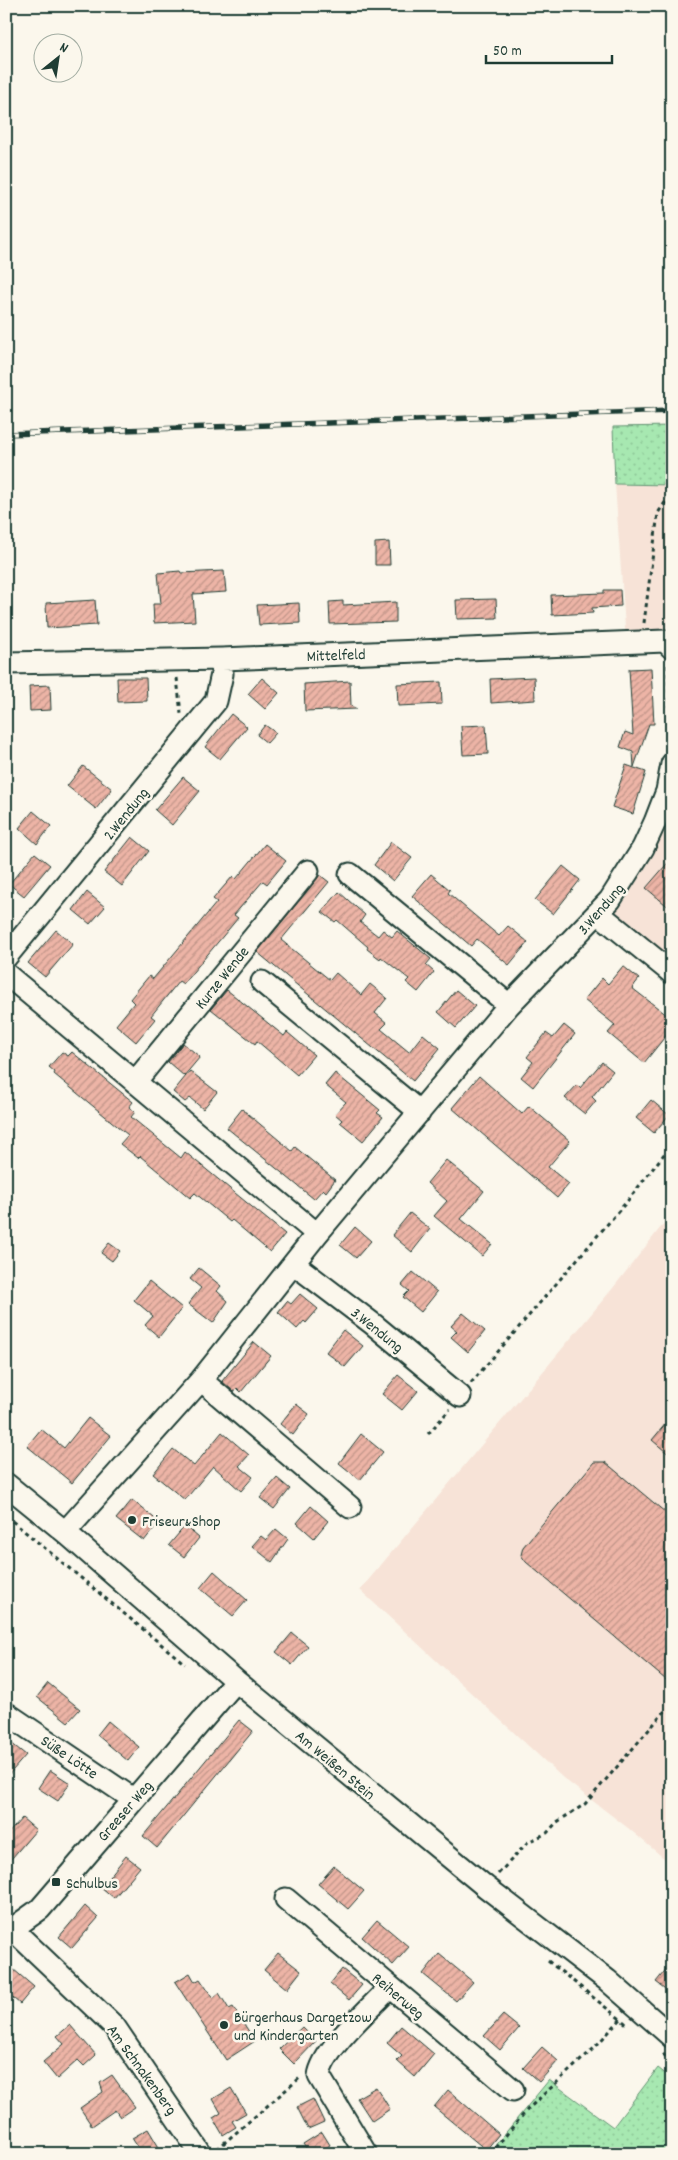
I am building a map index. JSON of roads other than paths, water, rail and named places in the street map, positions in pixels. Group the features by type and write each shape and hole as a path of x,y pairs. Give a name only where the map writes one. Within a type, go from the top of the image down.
{"street":[{"name":"Mittelfeld","path":"6,663 222,659 660,640"},
{"name":"2.Wendung","path":"6,957 216,701 222,674 222,659"},
{"name":"3.Wendung","path":"64,1532 202,1380 317,1234 509,1006 616,894 643,848 667,792 669,759"},
{"name":"Kurze Wende","path":"135,1082 308,871"},
{"path":"350,874 509,1006"},
{"path":"598,913 672,973"},
{"path":"6,974 317,1234"},
{"path":"262,982 420,1112"},
{"name":"3.Wendung","path":"294,1264 373,1324 460,1396"},
{"path":"202,1380 350,1507"},
{"name":"Am Weißen Stein","path":"6,1484 236,1681 486,1887 607,1980 672,2036"},
{"name":"Greeser Weg","path":"9,1929 40,1909 236,1681"},
{"name":"Süße Lötte","path":"6,1714 134,1799"},
{"name":"Reiherweg","path":"286,1899 513,2090"},
{"name":"Am Schnakenberg","path":"9,1929 114,2026 202,2154"},
{"path":"366,2154 319,2076 328,2053 390,1987"}],"railway":[{"path":"6,434 672,411"}],"place":[{"name":"Friseur&Shop","path":"132,1520"},
{"name":"Schulbus","path":"56,1882"},
{"name":"Bürgerhaus Dargetzow und Kindergarten","path":"224,2025"}]}
